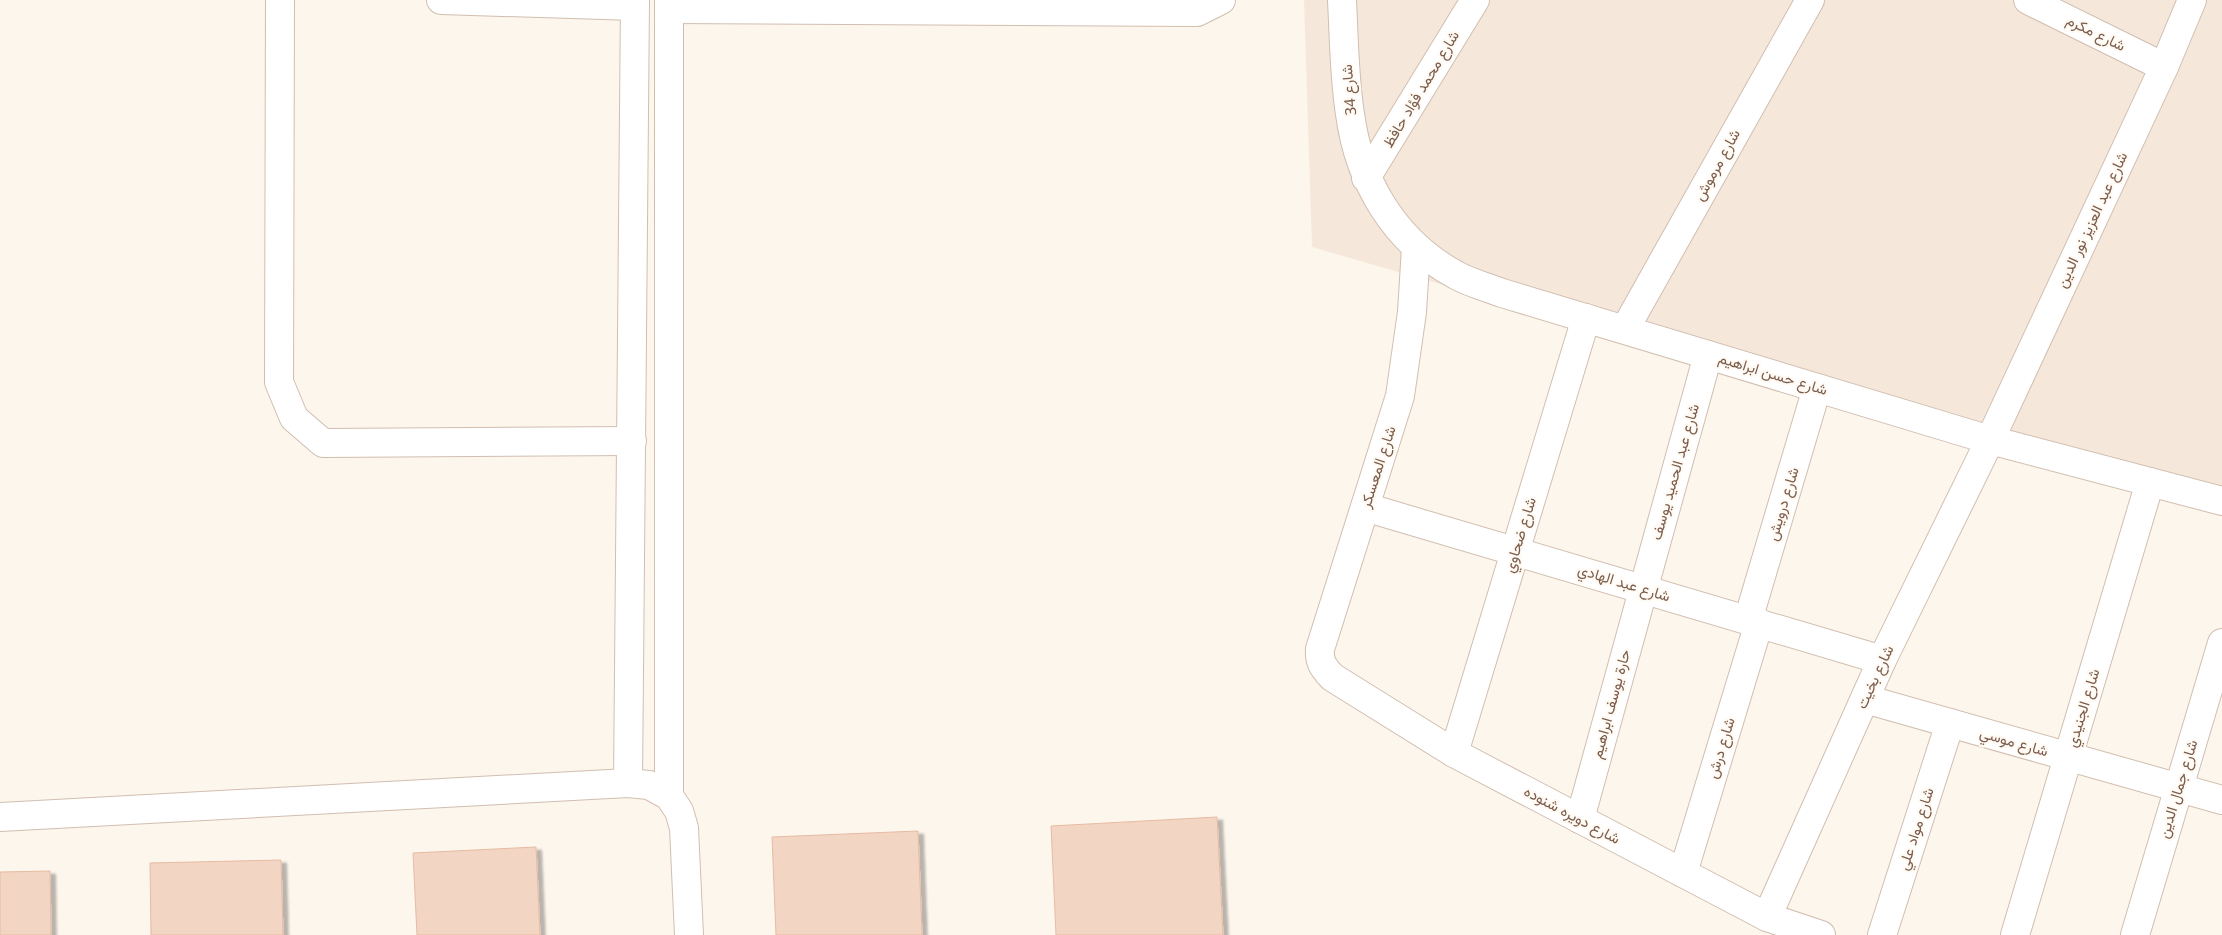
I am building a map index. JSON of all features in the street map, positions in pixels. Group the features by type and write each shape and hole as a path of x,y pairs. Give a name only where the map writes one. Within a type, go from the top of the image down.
{"street":[{"path":"280,0 279,382 294,418 324,443 632,441"},
{"path":"441,0 635,3 628,783"},
{"path":"669,796 669,5 1198,12 1221,0"},
{"name":"شارع 34","path":"1342,0 1350,114 1366,178"},
{"name":"شارع محمد فؤاد حافظ","path":"1366,178 1475,0"},
{"name":"شارع مرموش","path":"1625,329 1810,0"},
{"name":"شارع مكرم","path":"2028,0 2164,67"},
{"name":"شارع عبد العزيز نور الدين","path":"1990,440 2164,67 2192,0"},
{"name":"شارع حسن ابراهيم","path":"1366,178 1388,216 1416,248 1457,275 1502,293 1990,440 2222,501"},
{"name":"شارع المعسكر","path":"1332,677 1322,666 1319,658 1320,648 1400,396 1412,312 1416,248"},
{"name":"شارع ضحاوي","path":"1454,753 1586,318"},
{"name":"شارع عبد الحميد يوسف","path":"1642,589 1708,355"},
{"name":"شارع درويش","path":"1754,622 1817,388"},
{"name":"شارع بخيت","path":"1767,917 1882,660 1990,440"},
{"name":"شارع الجنيدي","path":"2015,935 2150,482"},
{"name":"شارع عبد الهادي","path":"1365,507 1882,660"},
{"name":"حارة يوسف ابراهيم","path":"1580,819 1642,589"},
{"name":"شارع درش","path":"1683,873 1754,622"},
{"name":"شارع جمال الدين","path":"2135,935 2222,643"},
{"name":"شارع دويره شنوده","path":"1332,677 1454,753 1767,917 1821,935"},
{"name":"شارع موسي","path":"1864,699 2222,800"},
{"name":"شارع مواد علي","path":"1882,935 1950,723"},
{"path":"0,817 628,783 649,785 669,796 679,811 684,828 689,935"}],"shaded area":[{"path":"1304,0 2222,0 2222,511 1312,247"}],"building":[{"path":"1217,817 1223,935 1056,935 1051,826"},
{"path":"918,831 922,935 776,935 772,837"},
{"path":"536,847 540,935 417,935 413,853"},
{"path":"281,860 283,935 151,935 150,863"},
{"path":"50,871 51,935 0,935 0,872"}]}
